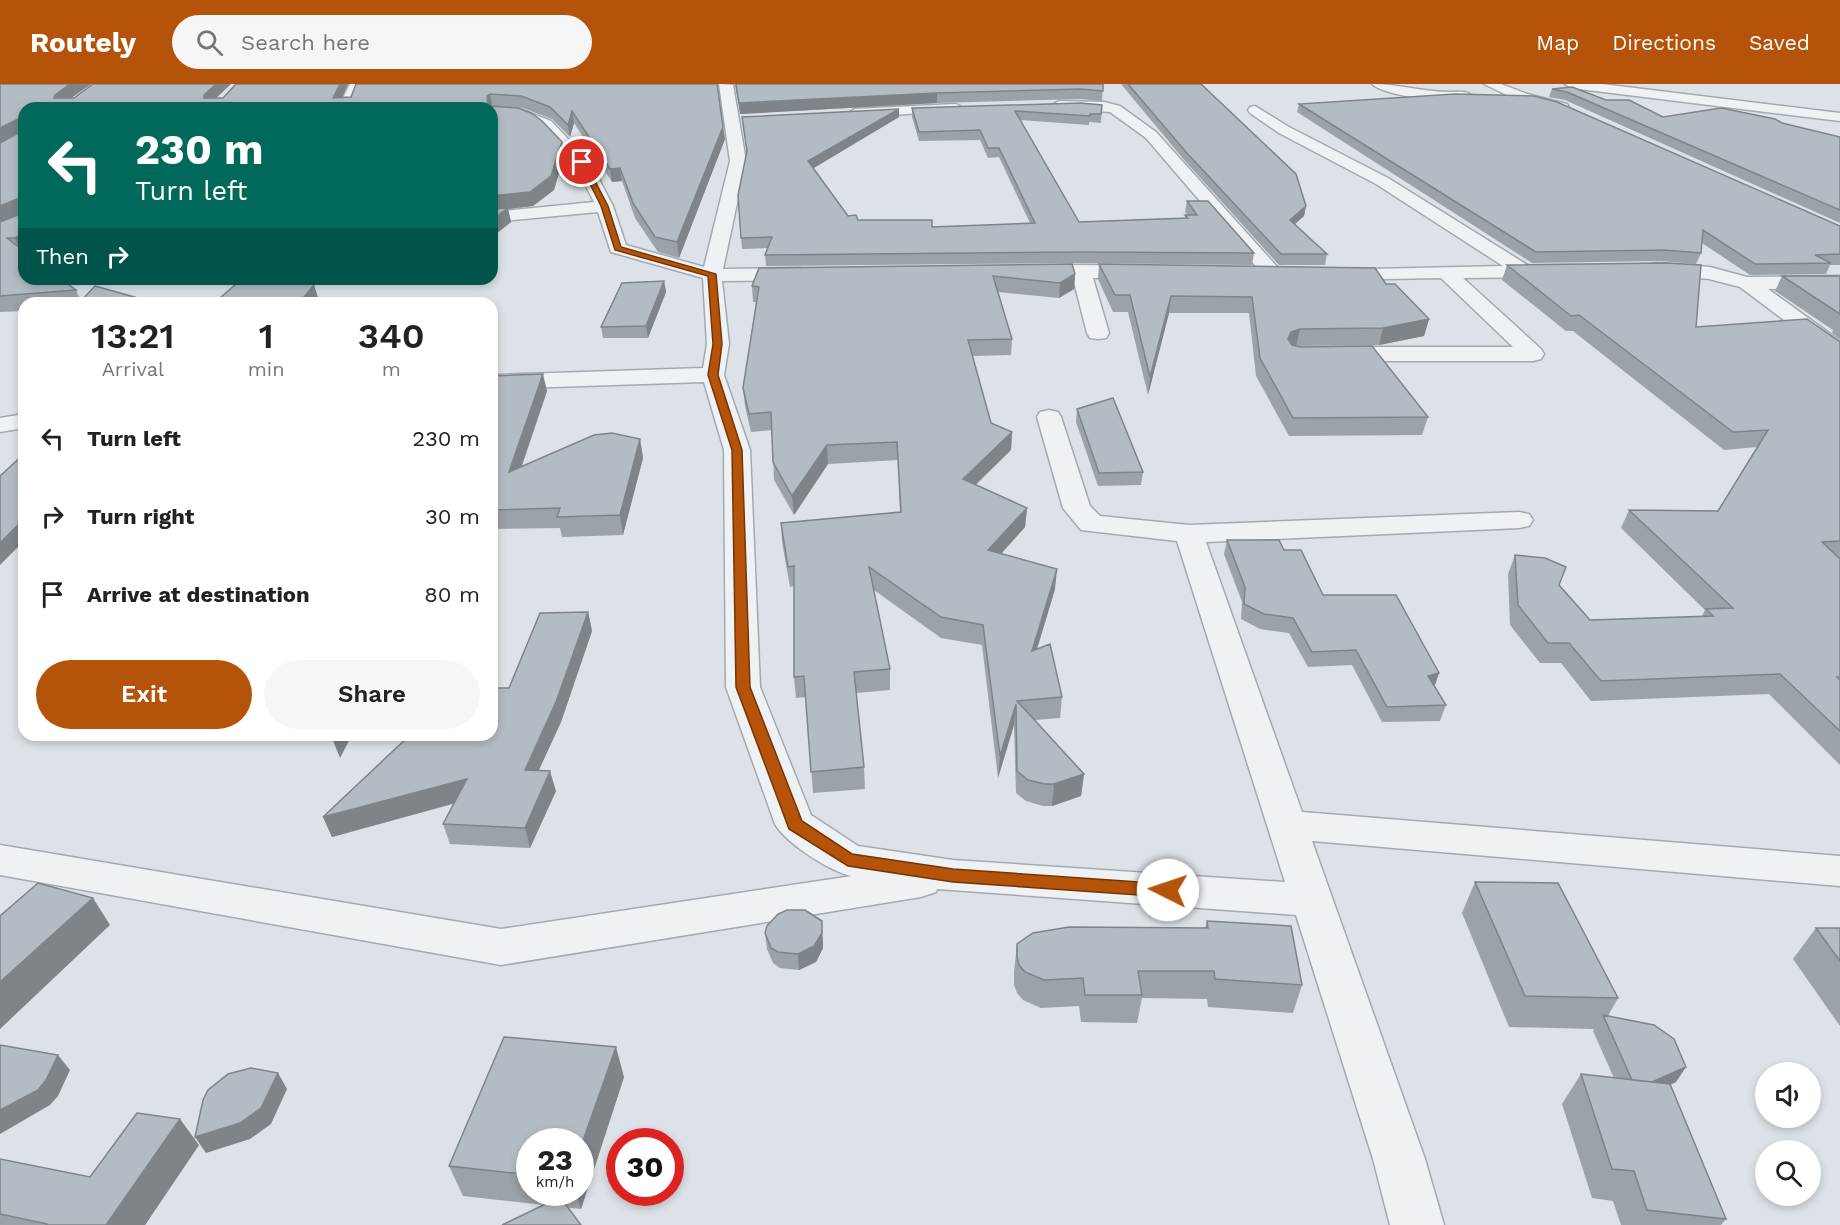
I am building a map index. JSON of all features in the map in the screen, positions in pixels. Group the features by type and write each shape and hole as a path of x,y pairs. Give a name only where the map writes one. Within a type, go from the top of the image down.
{"street":[{"path":"348,102 356,84"},
{"path":"725,84 737,119 738,161 712,274 718,344 713,375 737,450 743,687 795,824 848,860 953,876 1311,900"},
{"path":"1378,84 1401,93 1424,96 1485,92 1522,97 1559,105 1581,115"},
{"path":"1571,84 1840,117"},
{"path":"1044,106 1080,105 1115,109 1151,135 1273,274"},
{"path":"845,113 973,108"},
{"path":"1255,110 1284,130 1382,181 1524,271"},
{"path":"498,112 522,114 546,124 582,162 604,206 618,248 712,274 815,274"},
{"path":"498,216 604,206"},
{"path":"1637,269 1710,273 1747,282 1840,282"},
{"path":"1315,274 1569,270"},
{"path":"1081,271 1098,333"},
{"path":"1016,272 1160,272"},
{"path":"1308,355 1533,354 1445,272"},
{"path":"1251,273 1294,274"},
{"path":"1747,282 1840,351"},
{"path":"498,382 713,375"},
{"path":"1048,417 1077,508 1091,524 1189,534 1518,520"},
{"path":"0,425 18,422"},
{"path":"1189,534 1399,1159 1417,1225"},
{"path":"1288,825 1840,871"},
{"path":"0,860 501,947 953,876"}],"building":[{"path":"0,84 70,84 54,98 74,98 93,84 216,84 204,95 204,98 223,98 236,84 340,84 333,98 351,97 356,84 717,84 723,127 677,242 655,237 633,203 620,168 610,169 572,111 568,125 550,107 521,96 490,94 487,96 488,102 18,102 18,119 0,128"},
{"path":"736,84 1103,84 1103,91 1081,89 937,93 739,103"},
{"path":"1128,84 1201,84 1296,174 1306,206 1290,220 1327,254 1281,254 1186,152"},
{"path":"1572,87 1606,100 1629,100 1663,117 1721,108 1775,119 1782,123 1840,137 1840,210 1567,92 1552,89"},
{"path":"1455,94 1534,96 1557,102 1840,226 1840,254 1815,255 1831,263 1755,264 1703,230 1701,253 1664,250 1536,252 1299,104"},
{"path":"1081,103 1102,105 1101,114 1090,114 1090,116 1015,111 1079,222 1188,218 1185,215 1197,215 1187,201 1208,201 1254,253 765,255 772,237 741,238 738,195 747,151 742,117 899,109 808,161 848,216 856,215 858,220 932,220 932,227 1035,223 999,148 988,148 980,130 919,132 912,108"},
{"path":"498,107 518,108 531,113 562,142 551,176 530,192 498,195"},
{"path":"18,133 18,199 0,206 0,143"},
{"path":"508,208 498,216 498,209"},
{"path":"18,215 18,236 7,238 18,246 18,285 69,285 76,290 0,296 0,222"},
{"path":"1666,263 1701,265 1696,327 1807,319 1840,342 1840,541 1822,542 1840,559 1840,677 1837,677 1840,680 1840,731 1780,674 1601,681 1569,643 1548,643 1518,605 1515,555 1545,558 1566,567 1559,585 1590,620 1713,616 1706,609 1733,608 1629,510 1718,511 1768,430 1733,432 1579,315 1571,316 1507,265"},
{"path":"1072,264 1075,274 1060,283 993,276 1012,339 968,340 991,423 1012,432 963,479 1027,508 988,550 1057,569 1032,651 1050,644 1062,697 1017,701 1084,774 1054,784 1045,784 1028,780 1017,771 1016,704 1000,756 983,625 941,617 869,567 890,669 854,672 864,767 811,772 804,676 794,677 794,566 788,567 781,523 901,512 897,442 827,445 792,496 773,462 771,412 749,414 743,388 759,287 752,286 759,268"},
{"path":"1099,264 1375,268 1386,284 1395,284 1429,319 1383,328 1300,329 1291,332 1288,339 1292,345 1301,347 1372,346 1428,417 1293,418 1260,358 1252,297 1171,296 1150,377 1130,295 1115,295"},
{"path":"1782,276 1840,276 1840,314"},
{"path":"664,281 646,326 601,327 622,283"},
{"path":"235,285 314,285 304,297 221,297"},
{"path":"95,286 134,297 85,297"},
{"path":"543,374 509,472 594,435 612,433 640,439 620,515 557,517 560,508 498,510 498,376"},
{"path":"1113,398 1143,472 1099,473 1077,409"},
{"path":"18,460 18,525 0,543 0,476"},
{"path":"1227,540 1279,540 1284,550 1301,550 1323,595 1396,595 1439,673 1428,676 1446,705 1387,707 1356,650 1312,652 1293,618 1264,614 1244,604 1245,587"},
{"path":"588,612 556,702 525,770 550,771 525,828 443,824 467,779 323,817 404,741 498,741 498,688 509,688 540,613"},
{"path":"1475,882 1558,883 1618,998 1525,996"},
{"path":"38,883 93,898 0,982 0,916"},
{"path":"787,910 805,910 822,921 822,933 814,946 798,954 778,952 771,948 765,933 767,926 778,914"},
{"path":"1207,921 1291,926 1302,985 1215,979 1214,971 1138,971 1142,995 1085,995 1083,978 1044,980 1025,972 1019,965 1017,957 1017,944 1033,933 1069,927 1208,928"},
{"path":"1816,928 1840,928 1840,961"},
{"path":"1603,1015 1654,1025 1674,1039 1686,1067 1652,1082 1632,1080"},
{"path":"504,1037 616,1047 587,1128 516,1128 516,1173 449,1166"},
{"path":"0,1045 58,1055 46,1080 38,1090 0,1110"},
{"path":"251,1068 278,1073 261,1108 240,1123 195,1137 203,1100 208,1090 228,1074"},
{"path":"1581,1074 1670,1084 1726,1219 1647,1210 1634,1171 1612,1169"},
{"path":"137,1113 180,1119 106,1225 46,1225 0,1214 0,1159 90,1177"},
{"path":"541,1206 567,1206 581,1225 502,1225"}],"route":[{"path":"582,162 604,206 618,248 712,274 718,344 713,375 737,450 743,687 795,824 848,860 953,876 1168,890"}]}
